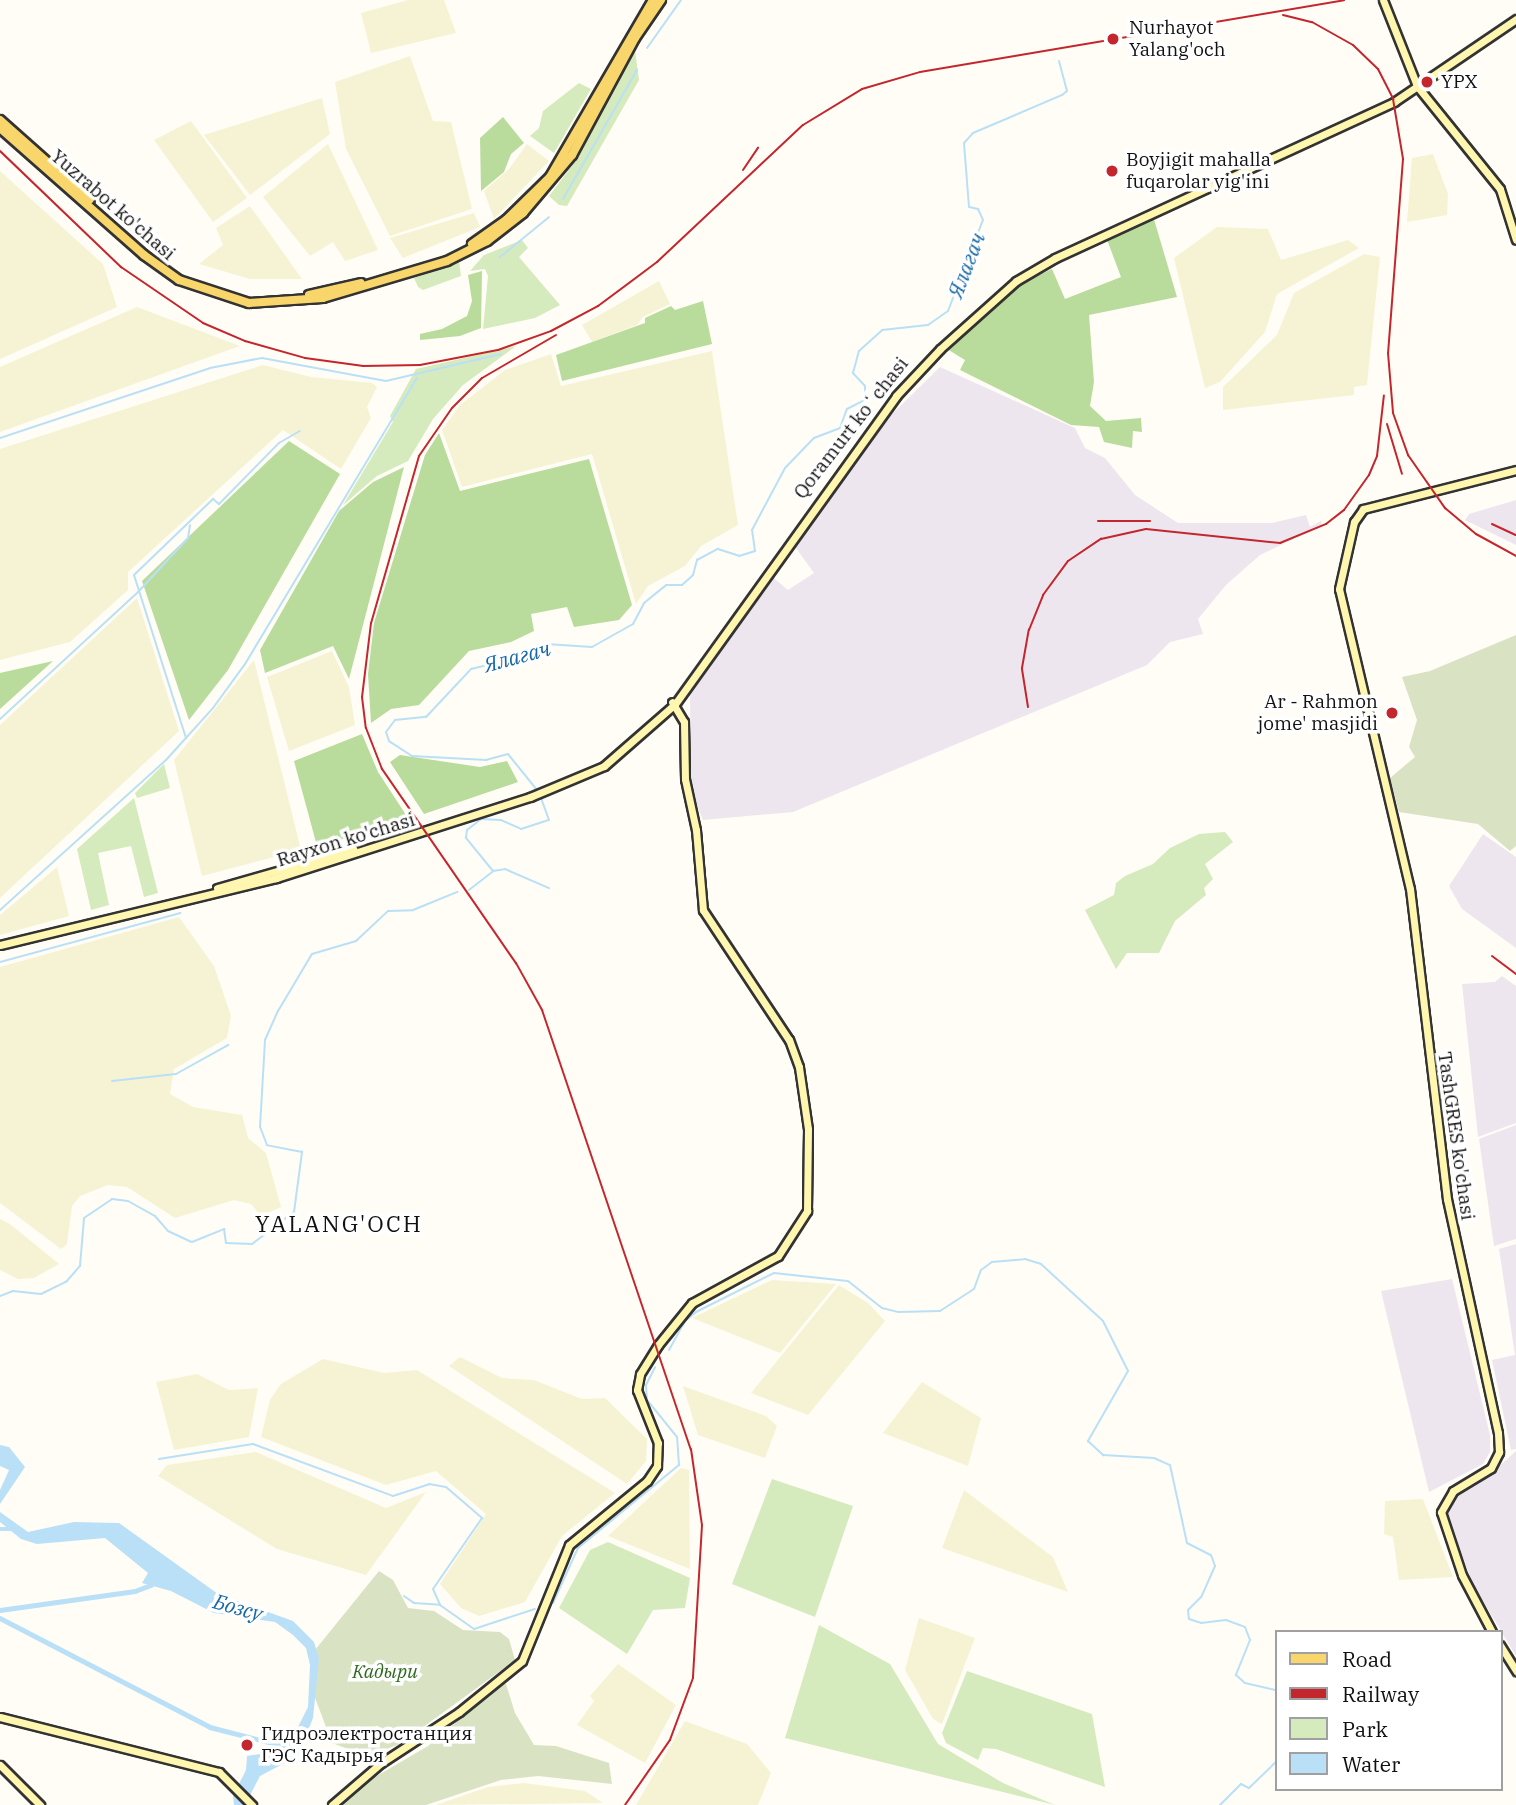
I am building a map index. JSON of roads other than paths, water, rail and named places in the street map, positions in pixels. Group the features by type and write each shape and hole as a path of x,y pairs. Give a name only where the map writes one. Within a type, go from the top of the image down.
{"main road":[{"name":"Yuzrabot ko'chasi","path":"0,128 164,271 205,292 249,303 323,299 430,268 481,244 536,198 567,153 653,0"},
{"name":"Yuzrabot ko'chasi","path":"633,36 661,0"},
{"path":"1383,0 1418,87 1498,186 1509,212 1516,240"},
{"name":"Qoramurt koʻchasi","path":"674,703 896,396 940,349 1016,281 1055,258 1418,87 1516,17"},
{"name":"Yuzrabot ko'chasi","path":"0,120 160,262 192,281 239,296 307,296 422,265 481,238 536,198"},
{"name":"TashGRES ko'chasi","path":"1491,1630 1466,1586 1441,1512 1453,1491 1491,1468 1499,1451 1498,1433 1447,1199 1410,889 1342,609 1341,576 1360,512 1516,470"},
{"path":"332,1805 381,1763 459,1712 522,1661 569,1545 647,1481 657,1466 658,1443 637,1390 640,1374 658,1345 697,1300 778,1256 807,1211 808,1129 799,1067 789,1041 703,910 696,830 685,779 684,722 674,703"},
{"name":"Rayxon ko'chasi","path":"0,943 275,873 530,796 604,766 674,703"},
{"path":"1502,1649 1516,1671"},
{"path":"0,1717 219,1772 251,1803"},
{"path":"0,1765 40,1805"}],"water":[{"path":"0,1445 9,1447 25,1467 0,1504 0,1490 9,1470 0,1466"},
{"name":"Бозсу","path":"0,1512 28,1532 74,1522 119,1523 218,1594 293,1621 314,1642 319,1659 313,1718 298,1756 260,1776 245,1805 234,1805 233,1796 246,1770 247,1756 279,1751 292,1739 308,1707 310,1665 306,1648 293,1635 275,1622 214,1613 171,1591 142,1583 148,1573 105,1538 37,1544 21,1539 0,1522"}],"waterway":[{"path":"647,48 681,0"},
{"name":"Ялагач","path":"537,790 508,754 486,760 412,756 389,741 386,732 395,720 426,717 471,669 516,658 546,644 592,647 633,624 644,603 666,585 682,585 693,575 697,560 718,549 739,556 755,551 752,530 785,468 814,438 840,428 847,409 865,400 865,386 853,373 859,351 882,330 928,325 948,311 983,220 978,209 969,207 964,143 973,133 1067,91 1059,61"},
{"path":"563,199 637,70"},
{"path":"500,257 549,217"},
{"path":"0,438 210,368 262,358 386,381 501,354"},
{"path":"0,910 166,760 213,708 245,664 417,378"},
{"path":"186,738 134,575 213,499 219,504 279,443 300,431"},
{"path":"0,719 138,592 188,538 190,525"},
{"name":"Ялагач","path":"493,871 466,838 467,830 481,819 501,820 521,829 549,820 540,795"},
{"path":"469,890 493,871 505,869 549,888"},
{"path":"0,1296 13,1291 41,1294 66,1282 80,1266 84,1218 112,1199 128,1201 155,1216 168,1231 192,1242 224,1229 226,1243 252,1244 294,1212 302,1152 267,1145 260,1127 265,1040 278,1011 312,954 356,941 388,911 413,910 457,892"},
{"path":"0,962 180,913"},
{"path":"112,1081 176,1074 228,1045"},
{"path":"669,1350 685,1321 696,1312 774,1273 848,1281 882,1308 898,1312 940,1311 974,1289 981,1270 992,1262 1025,1259 1041,1264 1103,1321 1128,1371 1088,1441 1103,1455 1154,1458 1170,1465 1187,1543 1211,1555 1215,1566 1201,1597 1188,1610 1189,1619 1201,1623 1226,1620 1245,1627 1250,1640 1236,1675 1245,1683 1274,1690"},
{"path":"553,1603 578,1548 679,1465 677,1437 647,1400 646,1385 655,1367"},
{"path":"159,1459 253,1444 393,1496 429,1484 446,1487 482,1518 433,1589 440,1605"},
{"path":"0,1529 13,1529"},
{"path":"0,1610 135,1591 151,1585"},
{"path":"404,1596 414,1603 440,1605 474,1629 535,1609"},
{"path":"0,1618 210,1727 288,1747"},
{"path":"1220,1805 1241,1784 1249,1788 1274,1764"}],"railway":[{"path":"0,151 121,267 203,323 245,341 305,358 363,366 420,365 498,350 551,331 598,306 657,262 803,125 862,89 920,72 1344,0"},
{"path":"1283,15 1312,22 1353,45 1378,69 1393,99 1403,159 1388,353 1393,413 1408,455 1445,508 1476,534 1516,556"},
{"path":"743,170 758,148"},
{"path":"556,335 482,378 452,408 419,456 371,623 362,697 366,728 382,769 516,963 542,1010 691,1449 702,1525 693,1678 670,1740 625,1805"},
{"path":"1028,707 1022,668 1029,630 1043,595 1068,561 1101,539 1146,529 1280,543 1326,524 1344,510 1369,475 1377,456 1384,395"},
{"path":"1387,424 1402,474"},
{"path":"1098,521 1150,521"},
{"path":"1492,524 1516,535"},
{"path":"1492,956 1516,974"}],"place":[{"name":"Nurhayot Yalang'och","path":"1113,39"},
{"name":"YPX","path":"1427,82"},
{"name":"Boyjigit mahalla fuqarolar yig'ini","path":"1112,171"},
{"name":"Ar - Rahmon jome' masjidi","path":"1392,713"},
{"name":"Гидроэлектростанция ГЭС Кадырья","path":"247,1745"}],"district":[{"name":"YALANG'OCH","path":"339,1223"}],"park label":[{"name":"Кадыри","path":"385,1672"}]}
